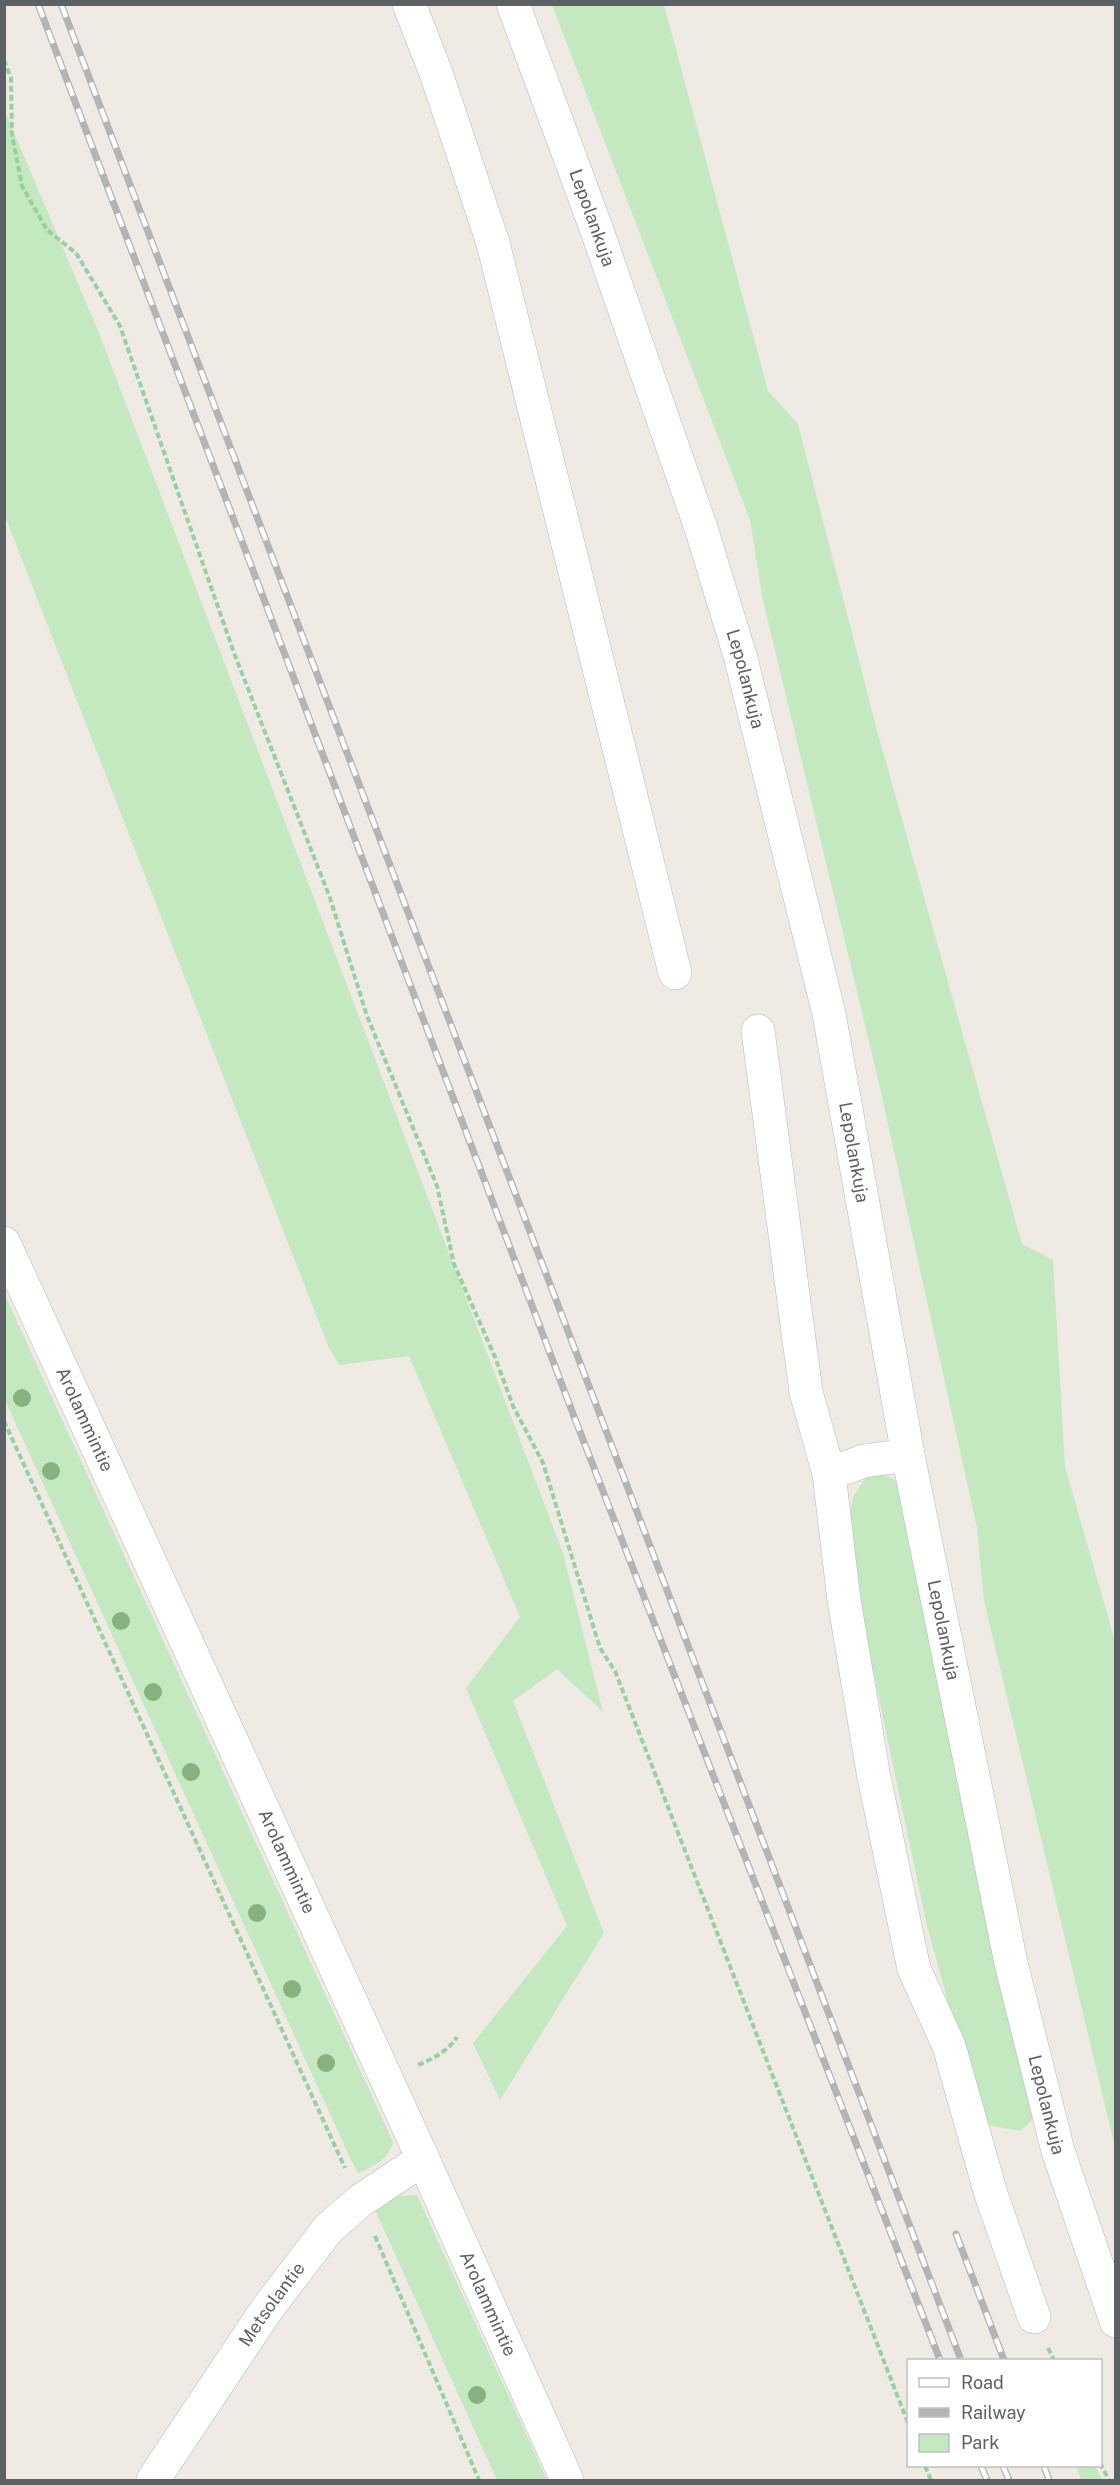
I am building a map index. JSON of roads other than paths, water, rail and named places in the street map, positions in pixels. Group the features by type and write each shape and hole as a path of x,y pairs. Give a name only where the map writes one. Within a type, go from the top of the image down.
{"street":[{"path":"409,4 436,73 493,243 675,973"},
{"name":"Lepolankuja","path":"513,4 595,225 698,517 741,659 829,1014 908,1455 1011,1963 1058,2151 1116,2321"},
{"path":"758,1030 807,1392 829,1474 844,1599 873,1772 914,1969 949,2046 991,2194 1034,2317"},
{"name":"Arolammintie","path":"4,1243 386,2076 567,2481"},
{"path":"829,1474 864,1461 908,1455"},
{"name":"Metsolantie","path":"153,2481 267,2309 328,2229 360,2201 423,2159"}],"railway":[{"path":"38,4 575,1419 940,2359"},
{"path":"61,4 961,2359"},
{"path":"956,2234 1004,2359"},
{"path":"981,2467 987,2480"},
{"path":"1003,2467 1009,2480"},
{"path":"1044,2467 1049,2480"}]}
